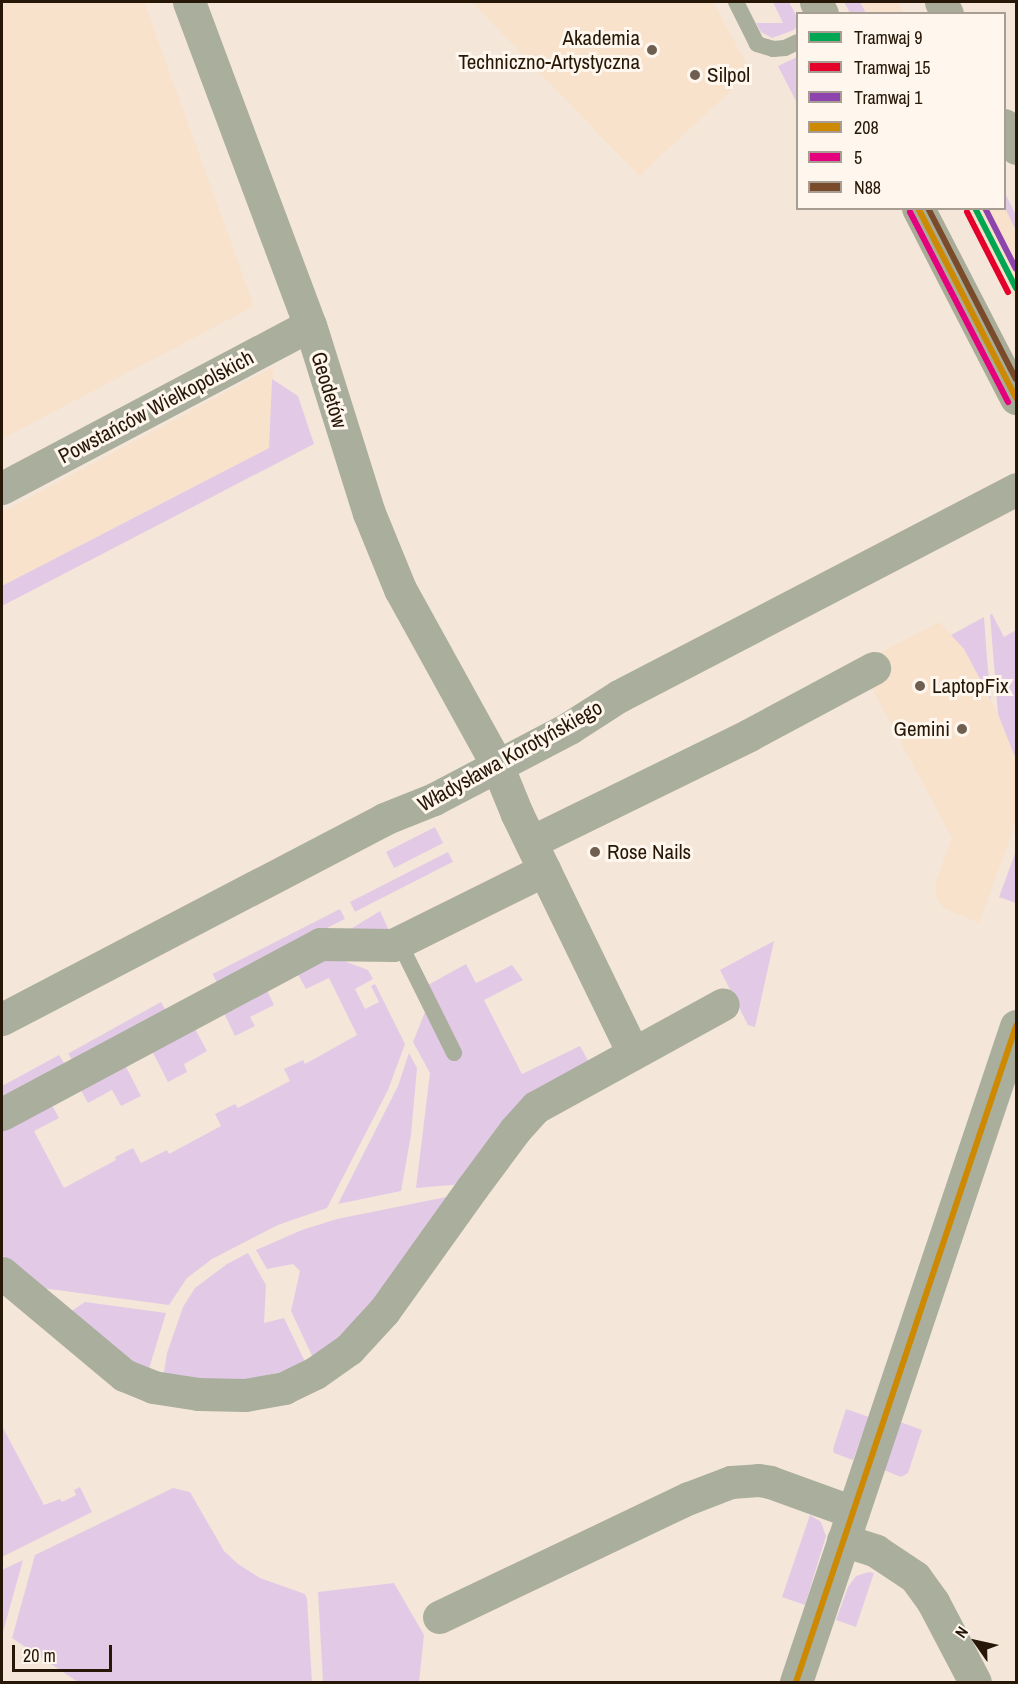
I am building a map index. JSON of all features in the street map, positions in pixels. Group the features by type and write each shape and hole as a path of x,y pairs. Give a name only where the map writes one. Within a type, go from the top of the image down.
{"main road":[{"path":"1006,127 1017,148"},
{"path":"919,210 1017,398"}],"street":[{"name":"Geodetów","path":"189,2 310,325 362,491 400,589 497,765 537,856 633,1053"},
{"name":"Powstańców Wielkopolskich","path":"2,488 310,325"},
{"name":"Władysława Korotyńskiego","path":"2,1019 384,819 414,809 569,728 619,696 1017,489"},
{"path":"2,1114 320,944 396,944 537,856 749,735 874,668"},
{"path":"2,1273 124,1375 153,1387 198,1394 244,1395 284,1388 315,1373 349,1349 384,1311 478,1180 536,1107 723,1004"},
{"path":"796,1683 1017,1026"},
{"path":"439,1617 689,1497 731,1482 758,1480 770,1482 848,1526 915,1576 925,1588 975,1683"}],"lane":[{"path":"736,2 758,44 773,49 785,48 796,43"},
{"path":"396,944 454,1053"}],"shaded area":[{"path":"2,2 144,2 254,306 2,439"},
{"path":"472,2 713,2 751,72 639,176"},
{"path":"773,2 789,2 796,15 794,30 772,38 761,32 756,23 783,23"},
{"path":"844,2 860,2 865,12 849,12"},
{"path":"860,2 898,2 903,12 865,12"},
{"path":"796,57 796,101 778,66"},
{"path":"1006,195 1016,215 1016,231 1006,210"},
{"path":"968,210 1006,210 1016,231 1016,303"},
{"path":"273,367 269,448 2,586 2,512"},
{"path":"272,379 298,396 314,444 2,606 2,586 269,448"},
{"path":"992,614 1004,637 1016,630 1016,760 998,714 990,615"},
{"path":"984,617 991,700 964,649 951,635"},
{"path":"939,622 964,649 998,714 1016,760 1016,822 979,923 944,908 936,897 936,881 952,838 859,664"},
{"path":"435,827 443,843 394,868 386,852"},
{"path":"1016,851 1016,903 999,897"},
{"path":"448,852 453,862 355,912 350,902"},
{"path":"340,909 345,919 218,984 213,974"},
{"path":"380,911 390,933 344,933"},
{"path":"774,941 755,1027 748,1025 720,970"},
{"path":"325,954 368,970 373,979 355,989 365,1009 379,1002 371,986 375,984 405,1044 388,1090 327,1208 278,1225 212,1259 187,1278 169,1305 42,1288 2,1255 2,1122 49,1100 59,1118 34,1131 64,1188 116,1160 115,1157 133,1148 141,1163 167,1150 169,1154 221,1126 215,1114 235,1104 238,1108 290,1081 284,1069 303,1060 305,1064 357,1035 329,978 306,989 295,969"},
{"path":"466,964 476,983 512,965 523,980 484,1000 522,1074 580,1046 591,1066 463,1184 416,1188 430,1073 413,1042 425,1012 461,1050 428,985"},
{"path":"265,986 274,1005 250,1017 255,1026 235,1036 221,1007"},
{"path":"161,1002 167,1013 75,1065 68,1053"},
{"path":"192,1023 207,1051 184,1064 187,1072 168,1082 149,1045"},
{"path":"409,1053 417,1068 411,1135 401,1191 338,1204 398,1086"},
{"path":"59,1055 66,1066 2,1100 2,1086"},
{"path":"122,1059 141,1096 121,1106 112,1090 88,1103 77,1083"},
{"path":"456,1195 382,1295 314,1360 291,1311 300,1271 293,1264 267,1269 256,1250 302,1230 337,1219"},
{"path":"248,1253 266,1285 264,1323 284,1318 307,1366 232,1383 163,1378 167,1353 183,1307 195,1288 227,1264"},
{"path":"85,1302 166,1313 148,1372 129,1364 70,1312"},
{"path":"846,1409 869,1417 853,1460 834,1453 833,1449"},
{"path":"900,1422 922,1430 908,1473 901,1477 884,1470"},
{"path":"3,1428 44,1505 60,1499 62,1502 76,1495 74,1490 80,1487 92,1512 2,1557"},
{"path":"173,1488 190,1492 224,1551 238,1564 260,1578 305,1594 312,1682 78,1682 12,1638 35,1555"},
{"path":"810,1515 821,1522 826,1536 805,1605 782,1597"},
{"path":"23,1560 3,1632 2,1570"},
{"path":"869,1572 874,1573 856,1627 836,1620 848,1587 856,1576"},
{"path":"394,1583 424,1635 419,1682 323,1682 318,1592"}],"tram line":[{"name":"9","path":"976,210 1016,288"},
{"name":"1","path":"986,210 1016,269"},
{"name":"15","path":"967,212 1008,292"}],"transit line":[{"name":"208","path":"919,210 1016,398"},
{"name":"N88","path":"929,210 1016,379"},
{"name":"5","path":"910,212 1008,402"},
{"name":"208","path":"796,1682 1016,1026"}],"place":[{"name":"Akademia Techniczno-Artystyczna","path":"652,50"},
{"name":"Silpol","path":"695,75"},
{"name":"LaptopFix","path":"920,686"},
{"name":"Gemini","path":"962,729"},
{"name":"Rose Nails","path":"595,852"}]}
